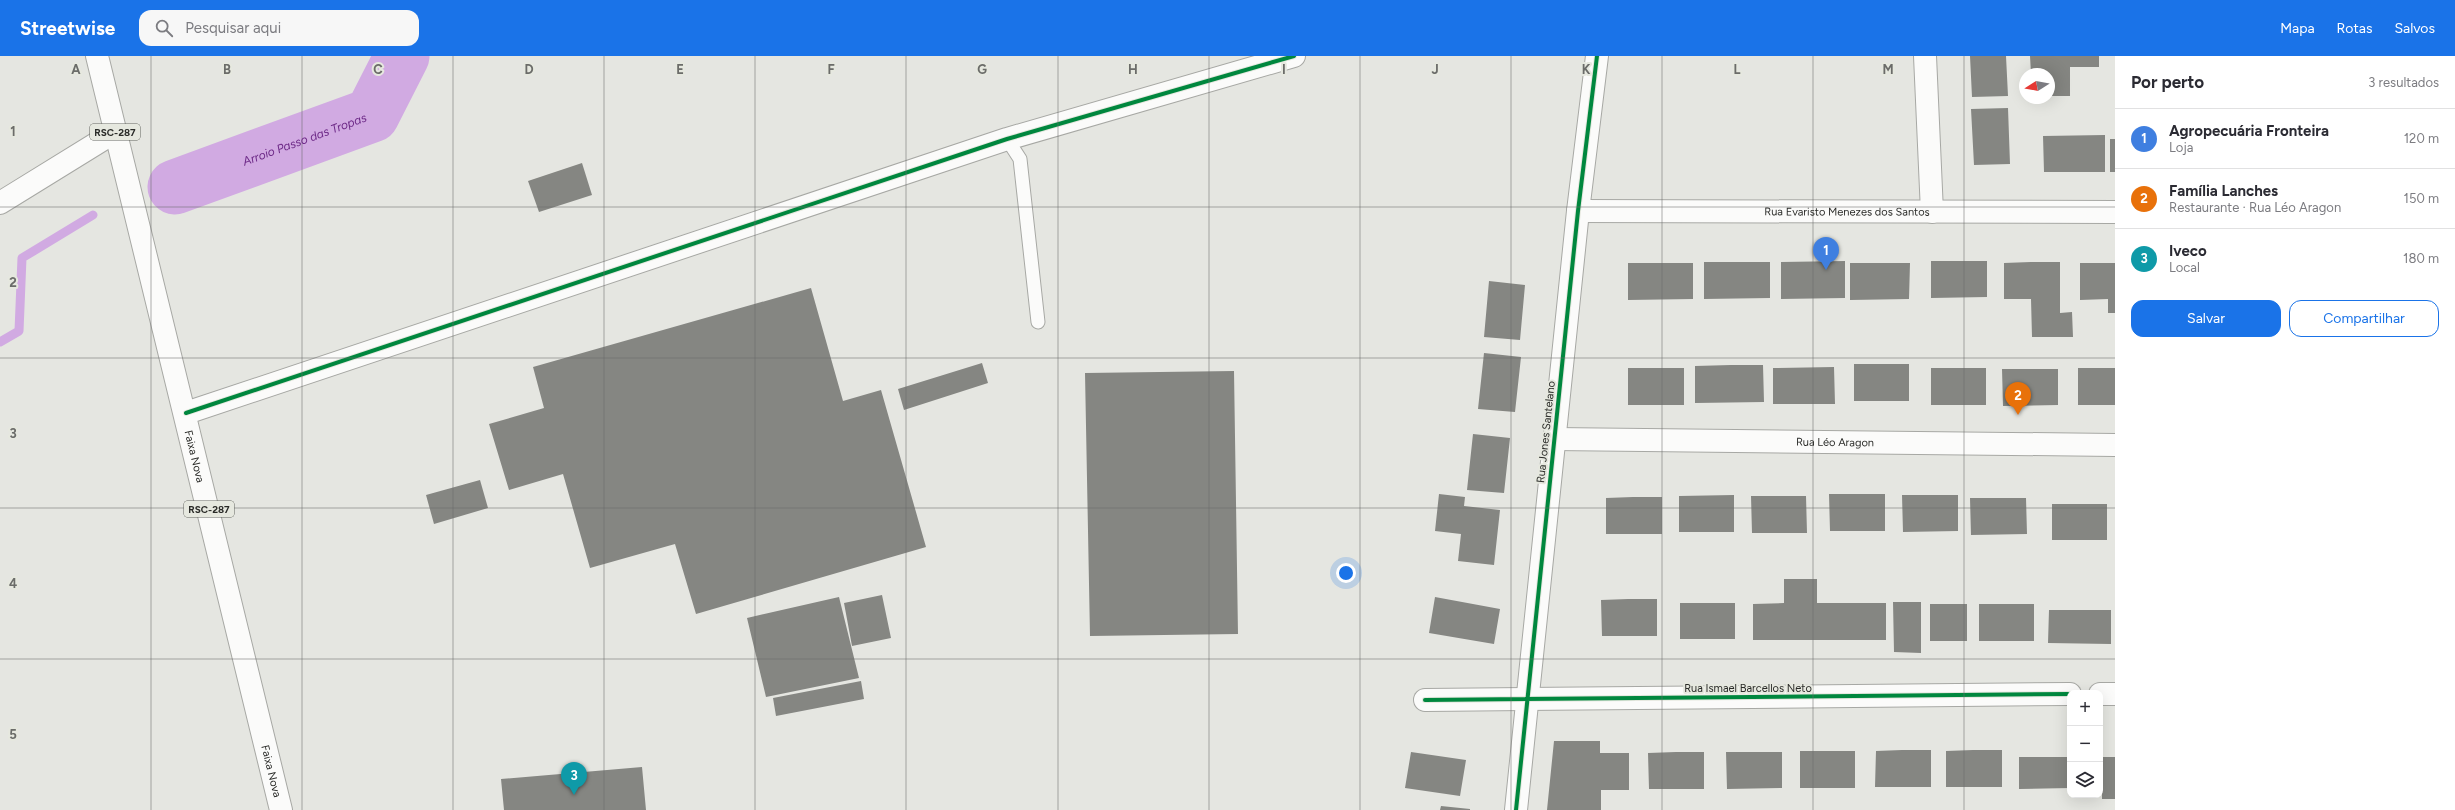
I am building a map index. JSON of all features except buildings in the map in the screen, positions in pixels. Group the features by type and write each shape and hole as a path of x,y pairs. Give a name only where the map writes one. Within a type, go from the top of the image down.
{"main road":[{"name":"Faixa Nova","path":"97,56 186,413 281,810"},
{"path":"186,413 1007,139 1294,56"},
{"name":"Rua Jones Santelano","path":"1516,810 1578,211 1597,56"},
{"path":"1925,56 1932,212"},
{"path":"0,203 115,132"},
{"name":"Rua Evaristo Menezes dos Santos","path":"1578,211 2115,212"},
{"name":"Rua Léo Aragon","path":"1554,439 2115,445"},
{"name":"Rua Ismael Barcellos Neto","path":"1425,700 2067,694"},
{"path":"2103,694 2115,694"}],"lane":[{"path":"1007,139 1020,159 1038,322"}],"waterway":[{"name":"Arroio Passo das Tropas","path":"175,187 372,115 402,56"},
{"name":"Arroio Passo das Tropas","path":"0,342 19,331 22,258 93,215"}],"cycle path":[{"path":"186,413 1007,139 1294,56"},
{"path":"1516,810 1578,211 1597,56"},
{"path":"1425,700 2067,694"}],"place":[{"name":"Agropecuária Fronteira","path":"1826,270"},
{"name":"Família Lanches","path":"2018,415"},
{"name":"Iveco","path":"574,795"}]}
